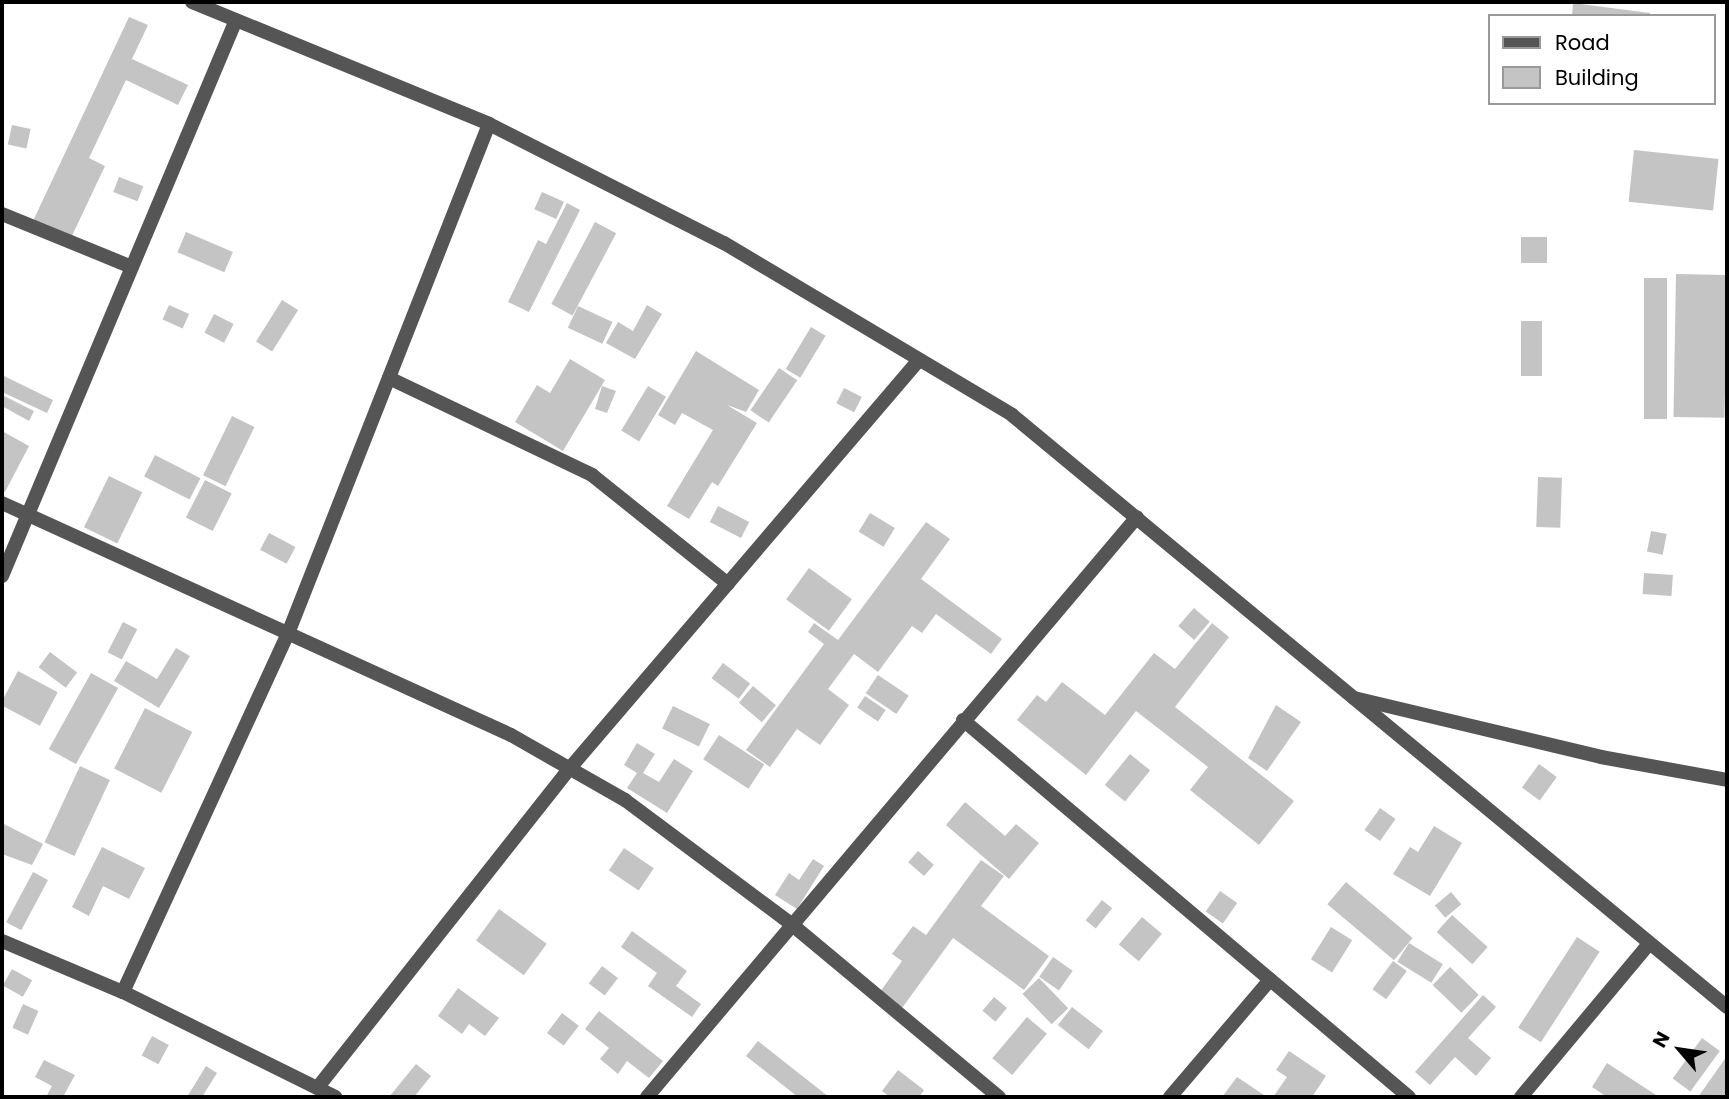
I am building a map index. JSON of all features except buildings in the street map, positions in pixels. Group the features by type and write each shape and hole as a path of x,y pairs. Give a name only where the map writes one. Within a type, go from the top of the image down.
{"street":[{"path":"192,2 489,124 724,243 1012,415 1648,945 1727,1007"},
{"path":"2,576 236,20"},
{"path":"123,992 289,631 489,124"},
{"path":"2,214 132,267"},
{"path":"318,1087 570,768 919,360"},
{"path":"389,378 592,475 728,584"},
{"path":"2,503 289,631 512,735 625,800 790,923 999,1097"},
{"path":"647,1097 790,923 1137,517"},
{"path":"1353,698 1601,757 1727,780"},
{"path":"963,720 1409,1097"},
{"path":"2,941 123,992 335,1097"},
{"path":"1521,1097 1648,945"},
{"path":"1170,1097 1270,980"}]}
